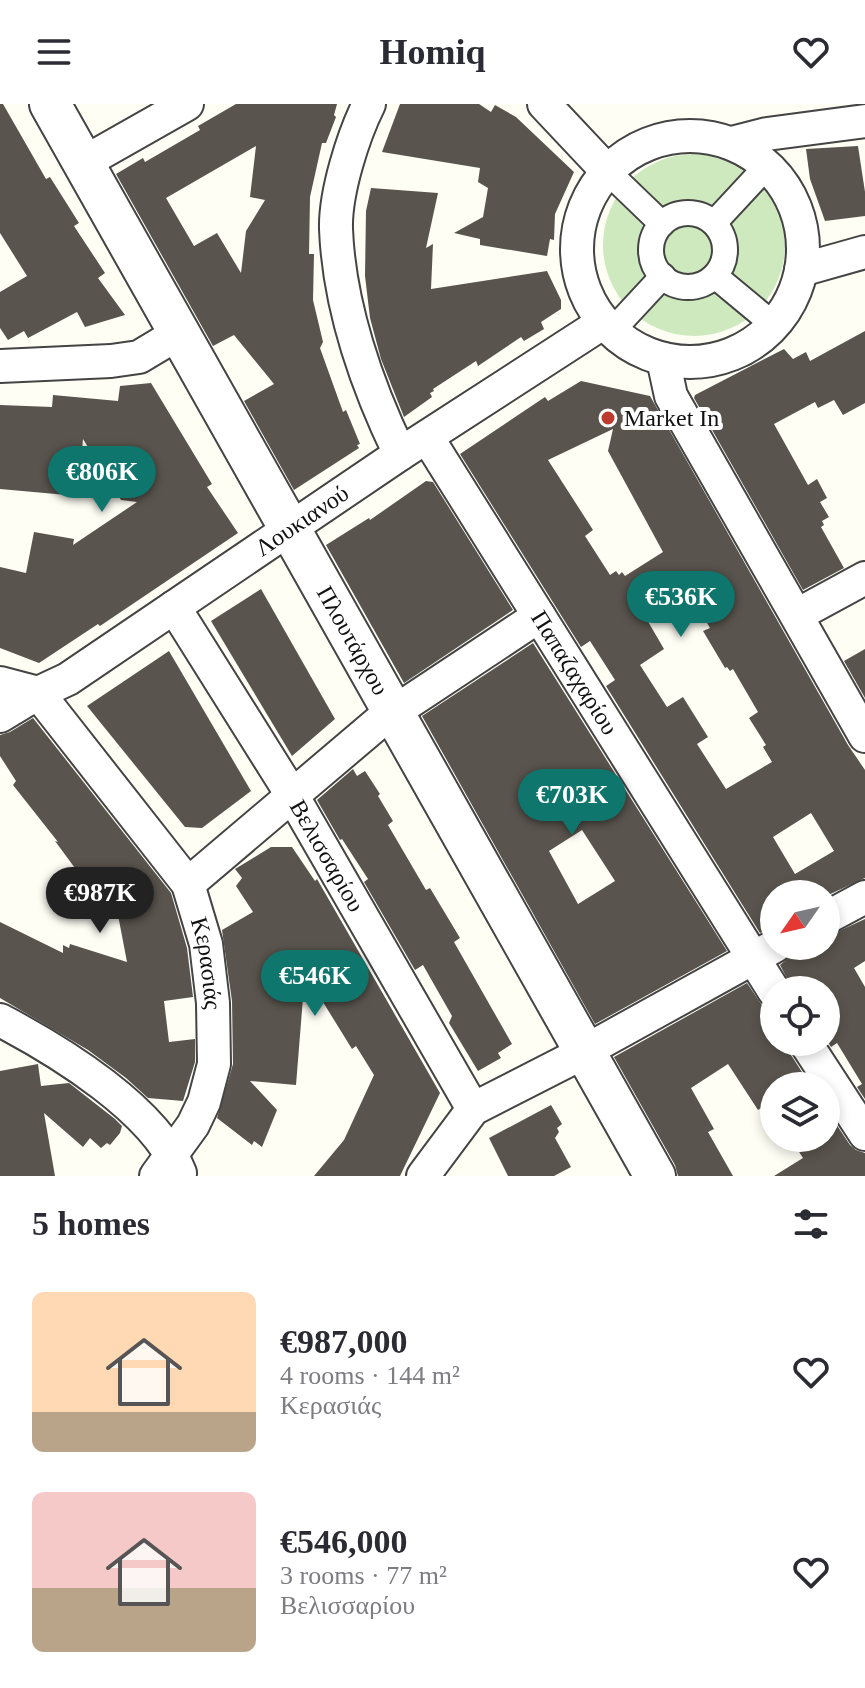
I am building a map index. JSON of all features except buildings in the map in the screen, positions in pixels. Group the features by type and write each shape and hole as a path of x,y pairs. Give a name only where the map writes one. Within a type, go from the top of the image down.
{"street":[{"name":"Πλουτάρχου","path":"50,104 655,1176"},
{"path":"83,163 187,104"},
{"name":"Παπαζαχαρίου","path":"369,104 351,142 336,226 342,276 355,336 388,430 414,445 539,616 760,946"},
{"path":"544,104 662,224"},
{"path":"732,143 767,134 865,121"},
{"path":"695,136 732,143 766,167 787,192 796,210 802,236 801,270 793,296 774,325 757,340 731,355 701,362 663,359 639,350 608,327 585,290 577,254 584,210 594,189 608,172 633,151 663,139 695,136"},
{"path":"714,223 766,167"},
{"path":"682,213 705,217 714,223 725,244 725,255 715,276 706,283 683,287 663,276 656,267 652,244 662,224 682,213"},
{"path":"801,270 865,252"},
{"path":"608,327 663,276"},
{"path":"715,276 774,325"},
{"name":"Λουκιανού","path":"0,716 68,679 414,445 608,327"},
{"path":"0,366 139,357 179,333"},
{"path":"663,359 671,396 865,736"},
{"path":"797,615 865,578"},
{"name":"Βελισσαρίου","path":"174,607 292,795 473,1109"},
{"path":"188,884 379,722 539,616"},
{"path":"0,683 38,693"},
{"name":"Κερασιάς","path":"38,693 188,884 206,944 213,1003 214,1064 204,1102 170,1169"},
{"path":"840,910 865,897"},
{"path":"423,1176 473,1109 584,1052 760,954"},
{"path":"0,1020 27,1034 102,1085 151,1126 170,1169"},
{"path":"814,1056 865,1134"}],"green space":[{"path":"694,154 729,160 759,180 779,210 785,245 779,280 759,310 729,330 694,336 659,330 629,310 609,280 603,245 609,210 629,180 659,160"}],"place":[{"name":"Market In","path":"608,418"}]}
